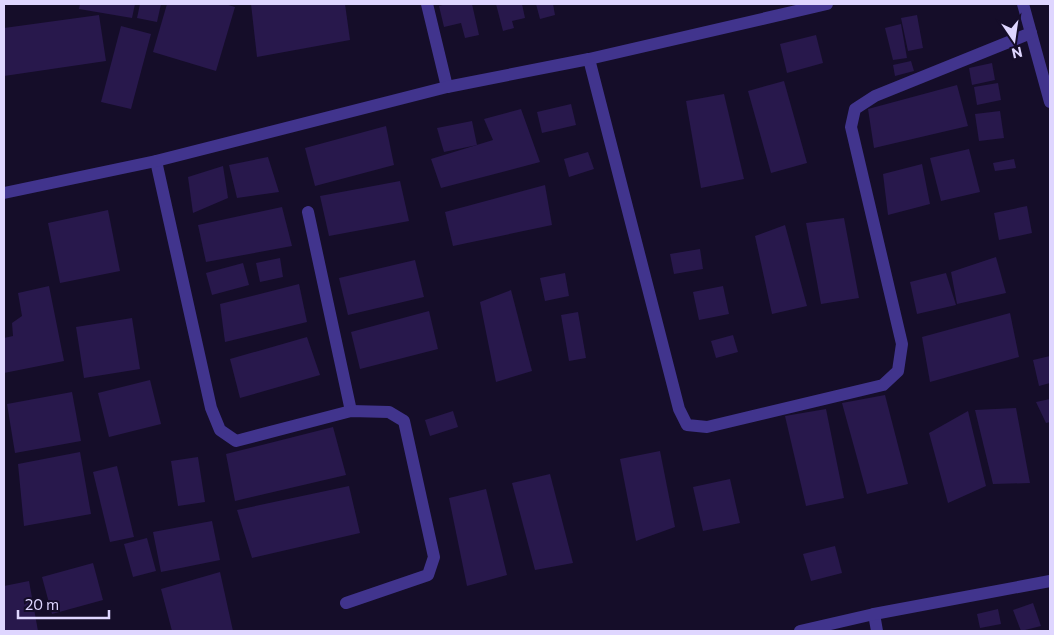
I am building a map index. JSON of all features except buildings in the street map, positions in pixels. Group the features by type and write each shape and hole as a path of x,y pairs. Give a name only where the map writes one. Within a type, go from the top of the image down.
{"street":[{"path":"427,4 447,87"},
{"path":"4,193 156,161 447,87 589,59 827,4"},
{"path":"1023,4 1050,102"},
{"path":"589,59 679,409 687,425 707,427 883,385 898,371 902,344 851,127 855,108 875,96 1031,33"},
{"path":"156,161 211,408 220,430 236,441 351,410 389,412 404,421 434,557 428,575 346,602"},
{"path":"308,212 351,410"},
{"path":"800,631 874,614 1050,581"},
{"path":"874,614 878,631"}]}
